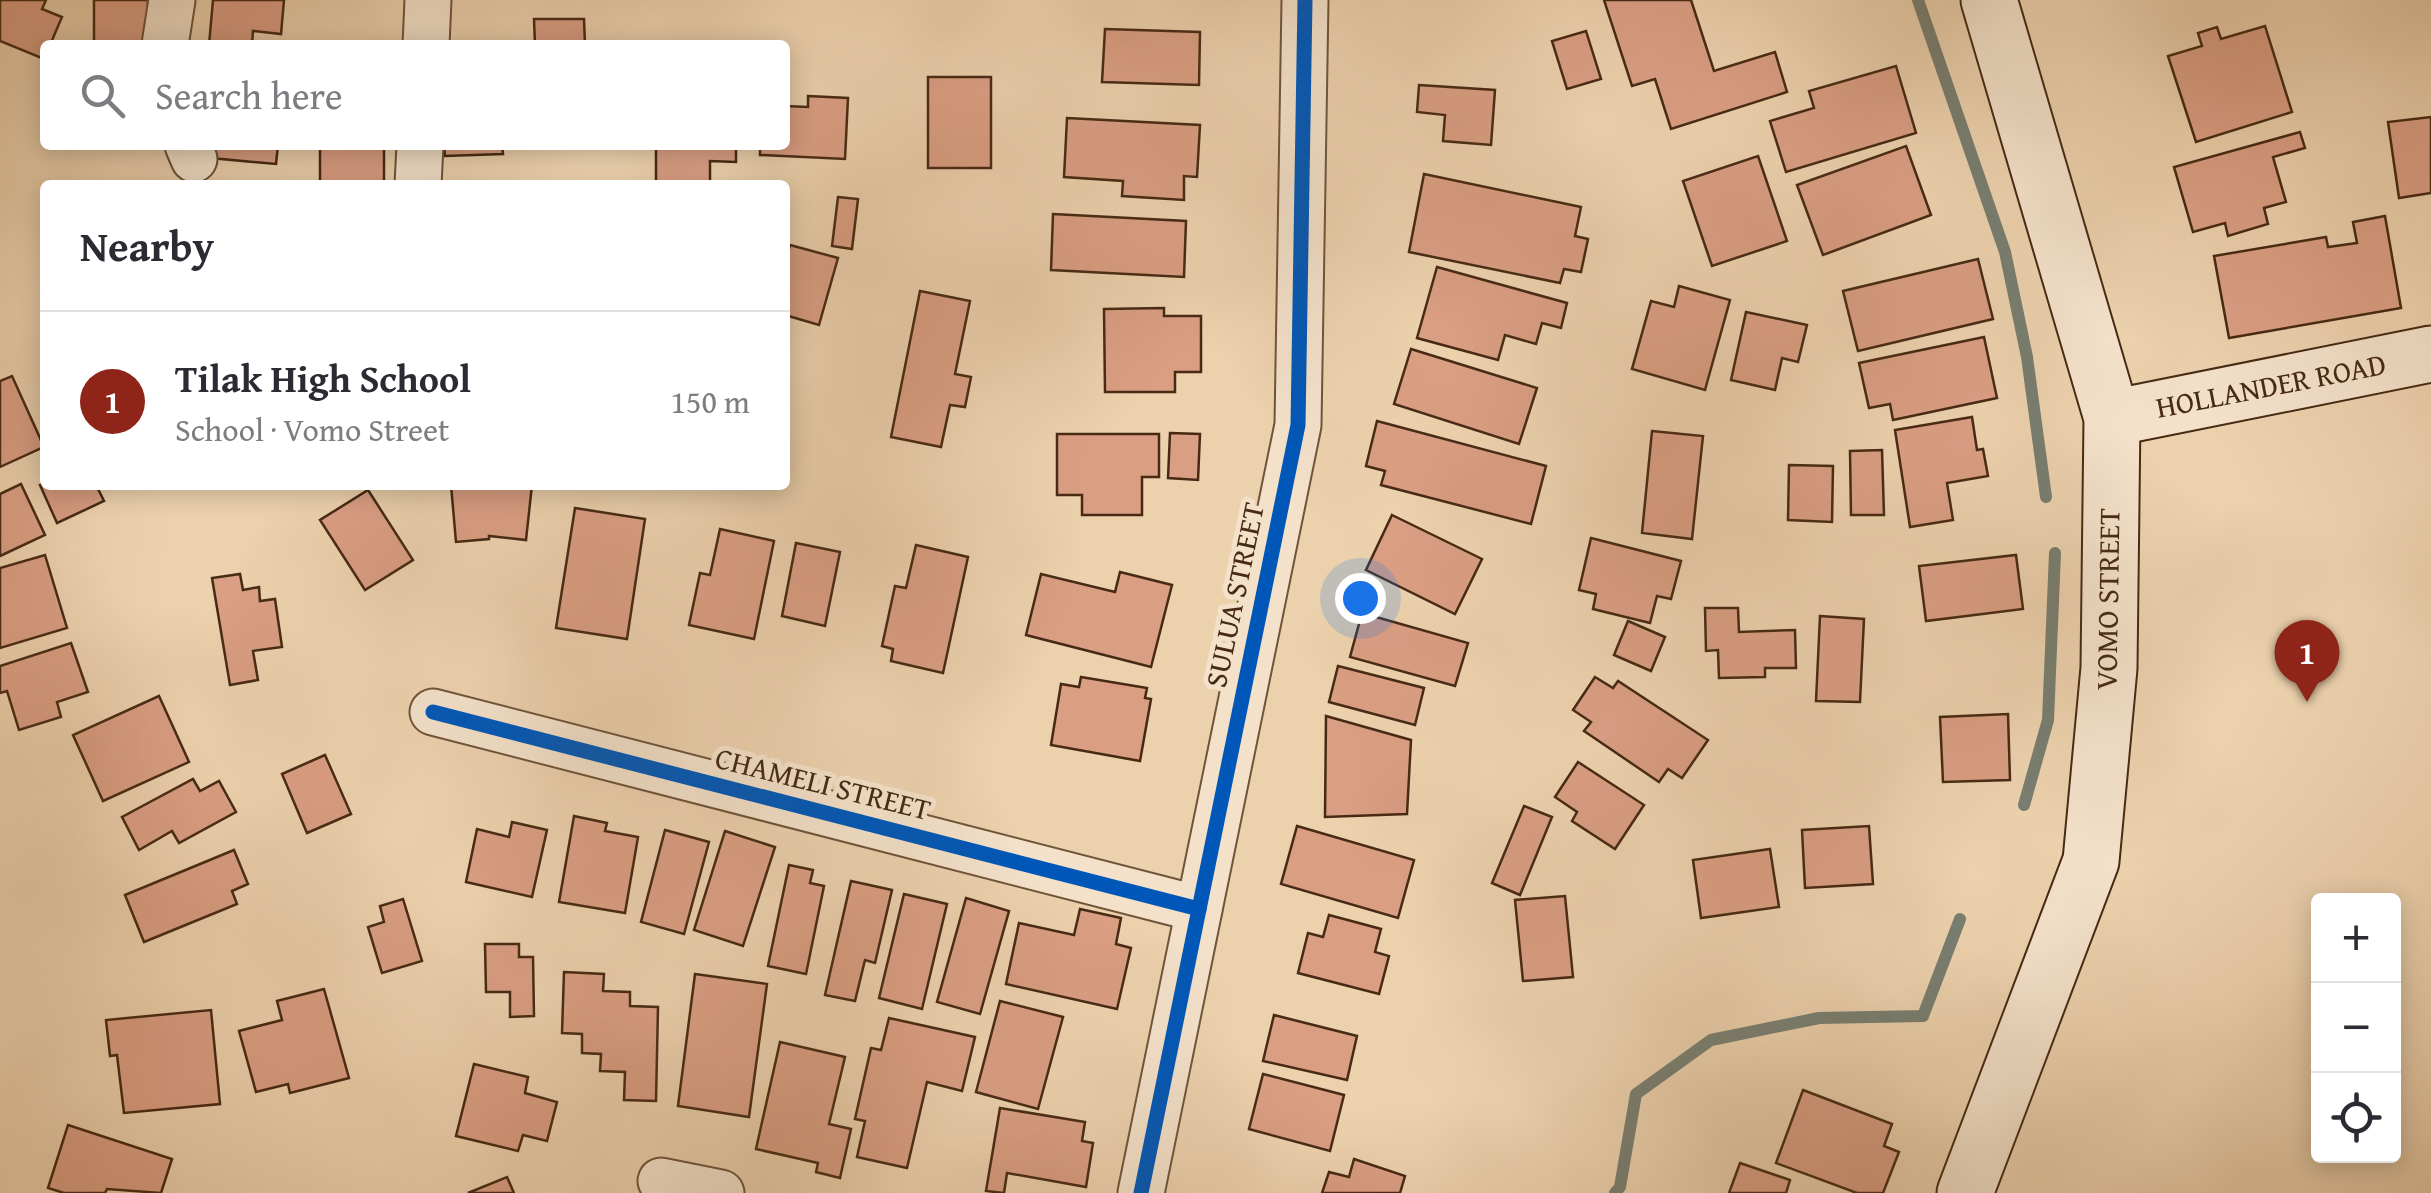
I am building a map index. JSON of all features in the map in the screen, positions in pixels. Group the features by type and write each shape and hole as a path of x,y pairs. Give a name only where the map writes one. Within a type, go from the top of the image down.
{"main road":[{"name":"VOMO STREET","path":"1966,1193 2092,861 2109,668 2112,418 1988,0"},
{"name":"HOLLANDER ROAD","path":"2112,418 2431,354"}],"street":[{"path":"166,40 172,0"},
{"path":"426,40 428,0"},
{"name":"SULUA STREET","path":"1142,1193 1298,425 1305,0"},
{"path":"418,180 420,150"},
{"name":"CHAMELI STREET","path":"433,712 1199,909"},
{"path":"661,1181 721,1193"}],"building":[{"path":"0,0 46,0 42,9 62,17 52,40 40,40 40,57 0,41"},
{"path":"94,0 148,0 147,40 94,40"},
{"path":"213,0 284,0 281,34 253,31 252,40 209,40"},
{"path":"1604,0 1691,0 1714,71 1775,52 1787,92 1671,129 1655,79 1632,86"},
{"path":"534,19 584,19 585,40 535,40"},
{"path":"2265,26 2292,112 2196,142 2168,56 2202,46 2198,33 2217,27 2221,39"},
{"path":"1105,29 1200,32 1199,85 1102,82"},
{"path":"1586,31 1601,79 1567,89 1552,41"},
{"path":"1896,66 1916,133 1786,172 1770,121 1814,108 1809,91"},
{"path":"928,77 991,77 991,168 928,168"},
{"path":"1419,85 1495,90 1491,145 1443,141 1445,115 1417,112"},
{"path":"808,96 848,98 845,159 760,155 760,150 790,150 790,106 808,107"},
{"path":"2431,117 2431,193 2399,198 2388,122"},
{"path":"1067,118 1200,125 1197,177 1184,176 1184,200 1122,196 1123,181 1064,177"},
{"path":"2300,132 2305,148 2273,157 2286,202 2264,208 2268,224 2228,236 2225,223 2193,232 2174,167"},
{"path":"1906,146 1931,215 1823,255 1797,185"},
{"path":"212,150 277,150 276,164 211,158"},
{"path":"320,150 384,150 384,180 320,180"},
{"path":"444,150 503,150 503,154 445,156"},
{"path":"656,150 736,150 736,162 710,161 710,180 656,180"},
{"path":"1758,156 1787,241 1712,266 1683,181"},
{"path":"1424,174 1581,207 1575,236 1588,239 1581,272 1564,269 1560,283 1409,252"},
{"path":"838,197 858,199 852,249 832,246"},
{"path":"1053,214 1186,221 1184,277 1051,270"},
{"path":"2385,216 2401,308 2229,338 2214,256 2326,237 2328,247 2357,243 2353,222"},
{"path":"790,245 838,258 819,325 790,316"},
{"path":"1978,259 1993,319 1858,351 1843,291"},
{"path":"1437,267 1567,303 1561,328 1542,323 1536,344 1505,335 1498,360 1417,338"},
{"path":"1679,286 1730,300 1705,390 1632,369 1651,301 1674,307"},
{"path":"920,291 970,301 955,374 971,377 965,407 950,405 941,447 891,437"},
{"path":"1164,308 1164,316 1201,316 1201,372 1175,372 1175,392 1105,392 1104,309"},
{"path":"1746,312 1807,325 1798,362 1782,358 1775,390 1731,380"},
{"path":"1984,337 1997,398 1893,420 1890,404 1869,408 1859,363"},
{"path":"1411,349 1537,388 1519,444 1394,404"},
{"path":"12,376 40,438 40,449 0,467 0,381"},
{"path":"1972,417 1977,450 1983,449 1988,476 1947,483 1953,520 1910,527 1895,430"},
{"path":"1377,421 1546,466 1531,524 1381,485 1385,471 1366,466"},
{"path":"1652,431 1703,436 1692,539 1642,533"},
{"path":"1170,433 1200,434 1198,480 1168,478"},
{"path":"1057,434 1159,434 1159,477 1142,477 1142,515 1082,515 1082,495 1057,495"},
{"path":"1882,450 1884,515 1851,515 1850,451"},
{"path":"1789,465 1833,466 1832,522 1788,520"},
{"path":"21,484 45,535 0,556 0,494"},
{"path":"42,490 98,490 104,501 57,523"},
{"path":"368,490 413,560 365,590 320,520"},
{"path":"451,490 531,490 526,540 489,536 456,542"},
{"path":"575,508 645,519 627,639 556,628"},
{"path":"1392,515 1482,559 1455,614 1366,570"},
{"path":"720,529 774,541 754,639 689,625 700,573 710,575"},
{"path":"1591,538 1681,561 1671,599 1657,596 1650,623 1593,609 1596,594 1579,590"},
{"path":"796,543 840,552 825,626 782,616"},
{"path":"916,545 968,557 943,673 891,661 893,649 882,646 895,586 906,588"},
{"path":"45,555 67,628 0,648 0,568"},
{"path":"2016,555 2023,609 1926,621 1919,566"},
{"path":"1120,572 1172,585 1151,667 1026,635 1041,574 1115,592"},
{"path":"240,574 243,590 259,587 260,601 275,599 282,647 253,651 258,680 230,685 212,578"},
{"path":"1705,608 1738,608 1739,632 1795,630 1796,668 1765,668 1765,677 1719,678 1718,650 1706,651"},
{"path":"1362,613 1468,643 1455,686 1350,657"},
{"path":"1820,616 1864,619 1860,702 1816,701"},
{"path":"1628,621 1665,637 1651,671 1614,655"},
{"path":"71,643 88,692 57,702 61,717 19,730 7,691 0,693 0,666"},
{"path":"1338,666 1424,688 1415,725 1329,702"},
{"path":"1081,677 1147,688 1145,698 1151,699 1140,761 1051,745 1061,684 1079,687"},
{"path":"1595,677 1613,688 1618,681 1708,740 1682,778 1668,769 1659,782 1584,731 1591,722 1573,710"},
{"path":"159,696 189,762 103,801 73,735"},
{"path":"2008,714 2010,780 1943,782 1940,717"},
{"path":"1326,716 1411,740 1407,814 1325,817"},
{"path":"325,755 351,814 307,833 282,774"},
{"path":"1578,762 1644,805 1615,849 1572,821 1577,812 1555,797"},
{"path":"193,779 200,791 219,781 236,812 179,843 172,831 139,850 122,817"},
{"path":"1524,806 1552,817 1520,895 1492,883"},
{"path":"574,816 607,823 605,831 638,837 625,913 559,902"},
{"path":"512,822 547,830 532,897 466,882 477,829 509,837"},
{"path":"1297,826 1414,860 1398,918 1281,884"},
{"path":"1869,826 1873,884 1805,888 1802,830"},
{"path":"665,830 709,842 684,934 641,922"},
{"path":"725,831 775,847 743,946 694,930"},
{"path":"1770,849 1779,907 1701,918 1693,860"},
{"path":"234,850 248,884 232,891 237,904 144,942 125,895"},
{"path":"789,865 813,870 810,883 824,886 806,974 768,966"},
{"path":"851,881 892,890 875,963 865,960 855,1001 825,995"},
{"path":"904,894 947,904 922,1009 879,998"},
{"path":"1565,896 1573,977 1523,981 1515,900"},
{"path":"966,898 1009,911 980,1014 937,1002"},
{"path":"403,899 422,961 382,973 368,927 384,922 380,906"},
{"path":"1080,909 1121,918 1116,944 1131,948 1117,1009 1006,984 1019,923 1074,935"},
{"path":"1329,915 1381,929 1375,952 1389,956 1379,994 1298,973 1308,933 1323,937"},
{"path":"485,944 519,944 519,957 533,957 534,1016 510,1017 510,992 486,992"},
{"path":"564,972 604,974 603,991 630,992 630,1006 658,1007 656,1101 624,1100 625,1072 600,1071 601,1054 582,1053 582,1034 562,1033"},
{"path":"695,974 767,984 749,1117 678,1106"},
{"path":"324,989 349,1078 290,1093 288,1084 256,1092 239,1031 282,1020 277,1001"},
{"path":"1000,1001 1063,1017 1038,1109 976,1092"},
{"path":"211,1010 220,1104 124,1113 117,1055 110,1056 106,1020"},
{"path":"1274,1015 1357,1036 1347,1080 1263,1061"},
{"path":"889,1018 975,1037 962,1091 927,1082 907,1168 857,1157 865,1121 855,1119 871,1048 881,1050"},
{"path":"780,1042 845,1057 829,1124 851,1129 840,1178 816,1172 818,1163 756,1149"},
{"path":"474,1064 528,1077 525,1093 557,1102 547,1141 523,1135 518,1151 456,1136"},
{"path":"1263,1074 1344,1095 1330,1151 1249,1129"},
{"path":"1803,1090 1892,1124 1884,1146 1899,1152 1883,1193 1857,1193 1776,1163"},
{"path":"1000,1108 1085,1122 1082,1141 1093,1143 1086,1187 1007,1173 1004,1193 986,1191"},
{"path":"68,1125 172,1159 161,1193 107,1189 105,1193 64,1193 48,1188"},
{"path":"1354,1159 1405,1176 1400,1193 1322,1193 1329,1172 1349,1177"},
{"path":"1740,1163 1790,1180 1786,1193 1729,1193"},
{"path":"507,1177 514,1193 468,1193"}],"waterway":[{"path":"1918,0 2005,252 2027,357 2046,497"},
{"path":"2024,805 2048,720 2055,553"},
{"path":"1615,1193 1620,1187 1636,1094 1711,1040 1819,1018 1923,1016 1960,919"}],"cycle path":[{"path":"1141,1193 1298,425 1305,0"},
{"path":"433,712 1199,909"}],"place":[{"name":"Tilak High School","path":"2307,702"}]}
